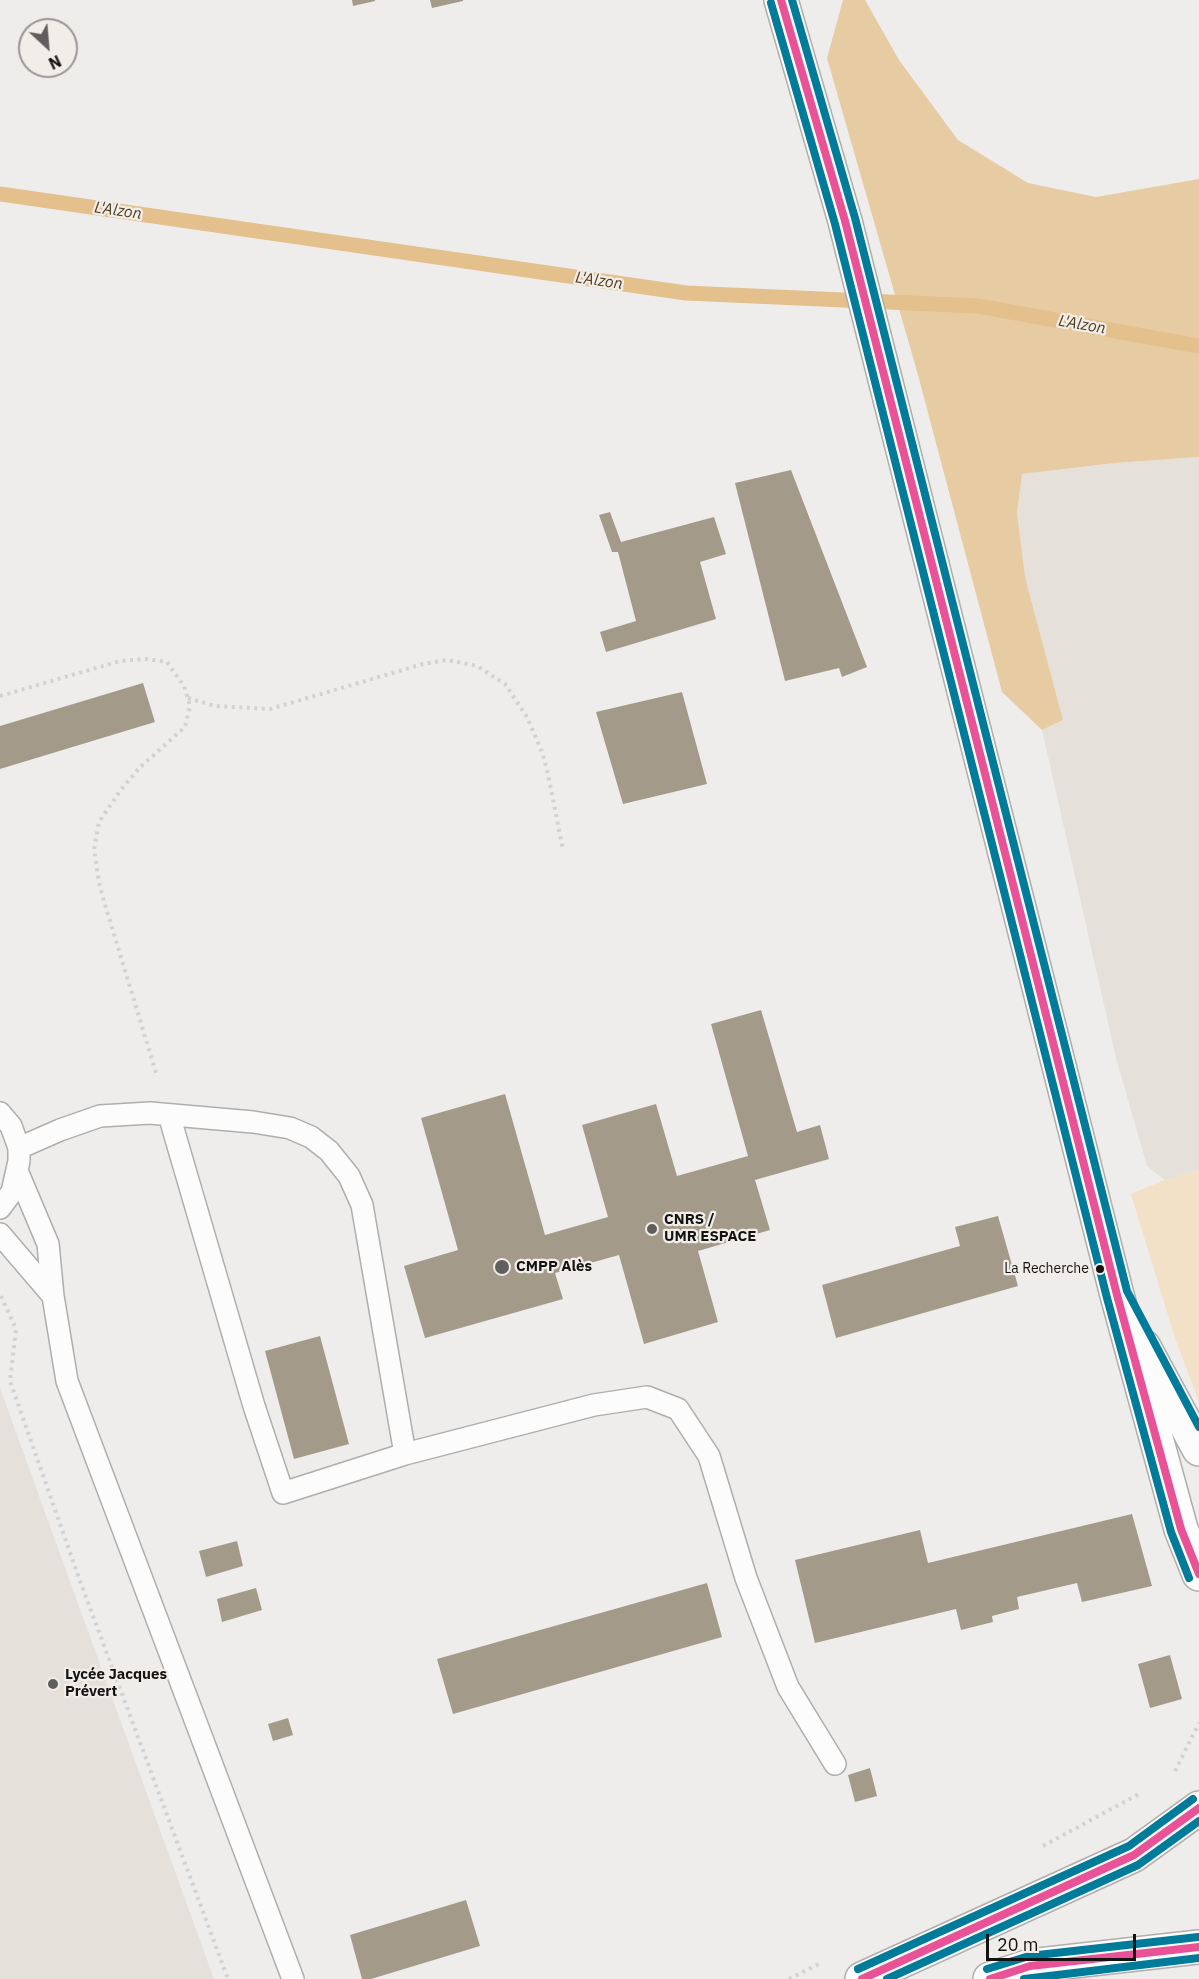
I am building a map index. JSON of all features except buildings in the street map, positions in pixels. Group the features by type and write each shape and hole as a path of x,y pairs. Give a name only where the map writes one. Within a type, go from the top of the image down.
{"main road":[{"path":"782,0 846,221 1117,1295 1181,1529 1199,1574"},
{"path":"1117,1295 1199,1449"},
{"path":"862,1979 1134,1855 1199,1808"},
{"path":"990,1979 1030,1966 1199,1947"}],"lane":[{"path":"0,1113 11,1126 19,1148 18,1173 12,1192 0,1208"},
{"path":"19,1148 100,1116 150,1113 253,1122 290,1128 311,1137 329,1151 348,1176 362,1205 370,1239 405,1454"},
{"path":"169,1114 254,1406 284,1494 405,1454 604,1403 647,1397 678,1409 709,1456 746,1578 788,1687 835,1764"},
{"path":"18,1173 48,1244 53,1296 68,1381 293,1979"},
{"path":"0,1234 53,1296"}],"path":[{"path":"0,696 120,661 146,659 167,662 179,678 190,706 185,727 139,768 120,790 99,822 94,850 100,888 169,1114"},
{"path":"187,698 215,706 270,709 423,664 447,660 477,666 505,684 527,717 542,752 548,774 563,850"},
{"path":"0,1293 16,1329 10,1381 80,1581 228,1979"}],"shaded area":[{"path":"843,0 865,0 899,60 958,140 1028,183 1096,197 1199,179 1199,457 1115,463 1022,474 1017,513 1025,577 1063,720 1042,730 1002,692 918,375 827,58"},
{"path":"1199,457 1199,1170 1165,1180 1147,1166 1116,1058 1042,730 1063,720 1025,577 1017,513 1022,474 1115,463"},
{"path":"1199,1170 1199,1402 1174,1335 1131,1194 1165,1180"},
{"name":"Lycée Jacques Prévert","path":"0,1388 214,1979 0,1979"}],"waterway":[{"name":"L'Alzon","path":"0,194 686,293 978,306 1199,346"}],"transit line":[{"path":"781,0 845,221 1117,1295 1181,1529 1199,1574"},
{"path":"792,0 855,218 1127,1291 1199,1427"},
{"path":"771,3 835,224 1107,1298 1171,1532 1189,1578"},
{"path":"858,1969 1129,1846 1193,1799"},
{"path":"862,1979 1134,1855 1199,1808"},
{"path":"887,1979 1138,1865 1199,1821"},
{"path":"987,1969 1029,1956 1198,1937"},
{"path":"990,1979 1030,1966 1199,1947"},
{"path":"1024,1979 1199,1958"}],"place":[{"name":"CNRS / UMR ESPACE","path":"652,1229"},
{"name":"CMPP Alès","path":"502,1267"},
{"name":"La Recherche","path":"1100,1269"},
{"name":"Lycée Jacques Prévert","path":"53,1684"}]}
